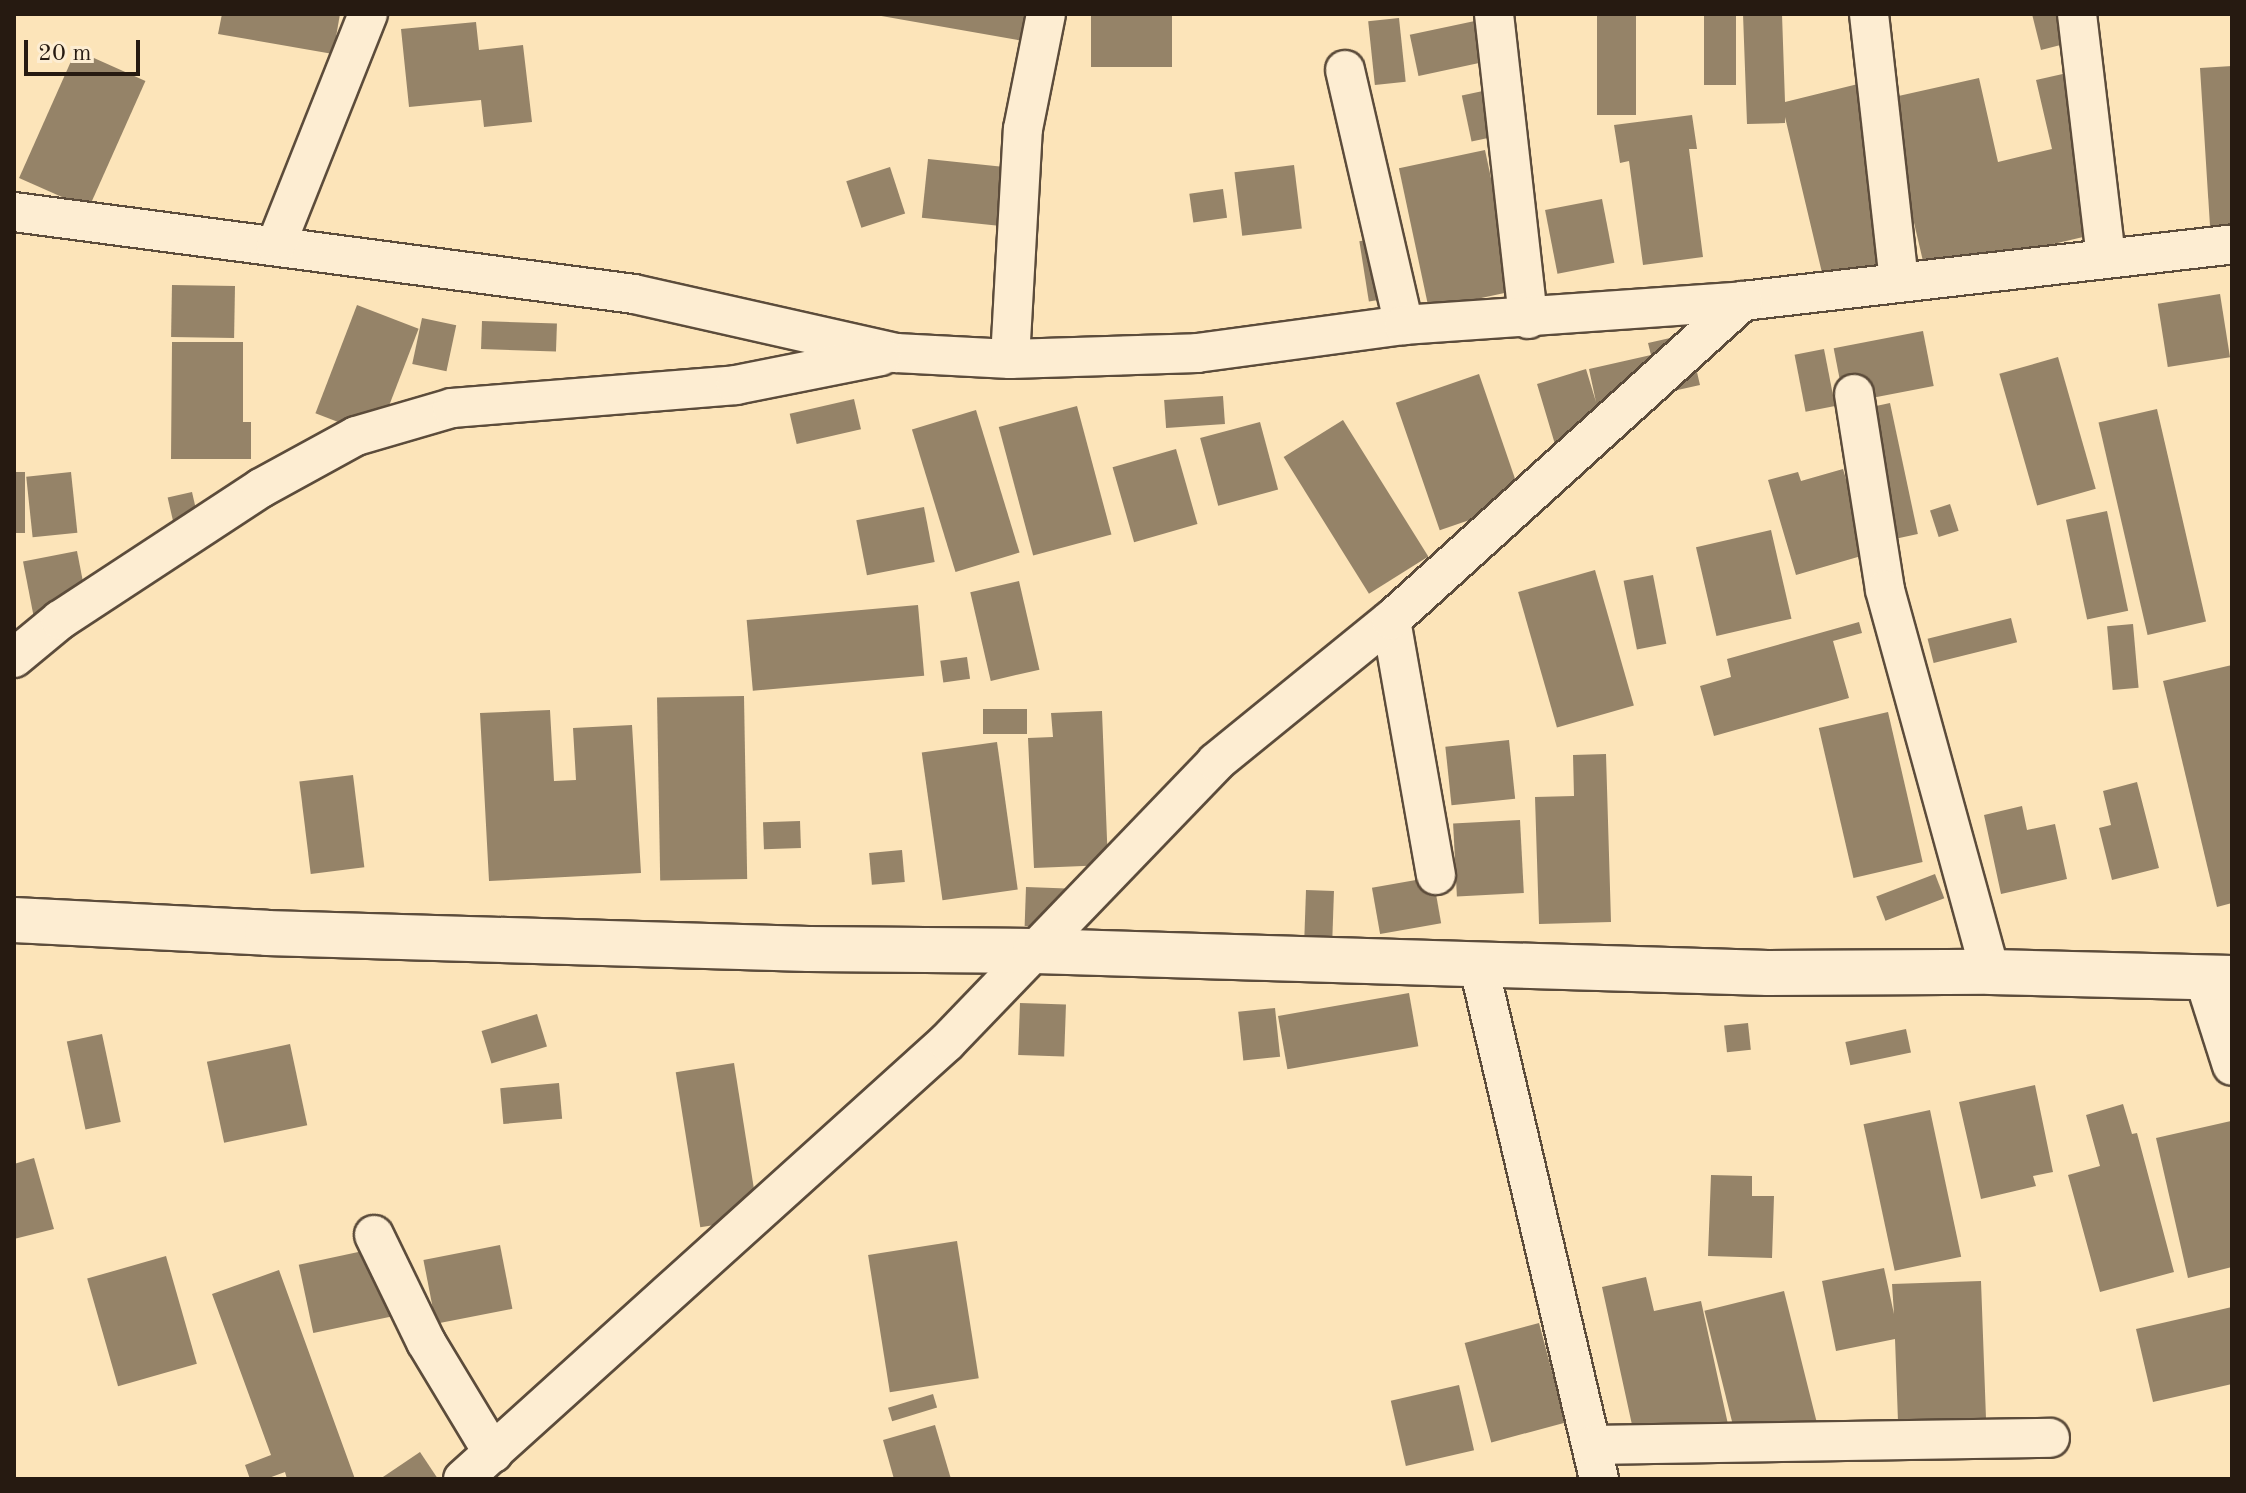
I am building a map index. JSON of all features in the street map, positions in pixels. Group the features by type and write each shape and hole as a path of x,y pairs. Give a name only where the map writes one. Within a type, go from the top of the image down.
{"main road":[{"path":"14,920 299,934 809,949 1035,951 1768,973 1990,972 2218,978"}],"street":[{"path":"276,245 368,14"},
{"path":"1010,359 1023,129 1046,14"},
{"path":"1494,14 1528,319"},
{"path":"1869,14 1899,280"},
{"path":"2077,14 2106,257"},
{"path":"1345,70 1404,325"},
{"path":"14,212 634,294 896,353 1010,359 1197,353 1404,325 1528,319 1743,301 1899,280 2232,244"},
{"path":"374,1235 426,1342 477,1470 947,1042 1216,762 1391,620 1743,301"},
{"path":"14,658 60,620 261,488 356,436 452,408 736,385 896,353"},
{"path":"1854,394 1885,590 1990,972"},
{"path":"1391,620 1436,875"},
{"path":"1478,963 1596,1462 2050,1438"},
{"path":"2218,978 2232,1066"}],"building":[{"path":"222,14 340,14 333,54 218,34"},
{"path":"870,14 1033,14 1029,42"},
{"path":"1091,14 1172,14 1172,67 1091,67"},
{"path":"1597,14 1636,14 1636,115 1597,115"},
{"path":"1704,14 1736,14 1736,85 1704,85"},
{"path":"1743,14 1782,14 1785,102 1858,84 1900,259 1823,277 1785,117 1785,123 1747,124"},
{"path":"2032,14 2078,14 2084,39 2041,50"},
{"path":"1399,18 1406,82 1375,85 1368,21"},
{"path":"1489,18 1498,59 1419,76 1410,35"},
{"path":"476,22 479,50 523,45 532,122 484,127 481,100 409,107 401,29"},
{"path":"76,50 145,81 88,209 19,178"},
{"path":"2232,66 2232,240 2211,242 2200,68"},
{"path":"2076,71 2113,230 1926,274 1885,99 1979,78 1998,162 2052,149 2036,80"},
{"path":"1497,88 1507,134 1472,141 1462,95"},
{"path":"1692,115 1697,149 1689,149 1703,257 1643,265 1629,161 1620,163 1614,125"},
{"path":"1485,150 1515,291 1429,309 1399,168"},
{"path":"928,159 1017,168 1010,227 922,218"},
{"path":"1294,165 1302,229 1242,236 1234,172"},
{"path":"890,167 905,214 861,228 846,181"},
{"path":"1223,189 1227,218 1193,222 1189,194"},
{"path":"1602,199 1614,263 1557,274 1545,210"},
{"path":"1386,237 1396,297 1369,301 1359,241"},
{"path":"172,285 235,286 234,338 171,337"},
{"path":"2220,294 2230,357 2168,367 2158,304"},
{"path":"357,305 419,329 377,437 315,413"},
{"path":"422,318 456,325 446,371 412,364"},
{"path":"482,321 557,324 556,352 481,349"},
{"path":"1923,331 1934,386 1844,403 1834,348"},
{"path":"1688,334 1700,385 1597,408 1557,451 1537,384 1586,369 1596,402 1589,369 1651,355 1648,343"},
{"path":"172,342 243,342 243,422 251,422 251,459 171,459"},
{"path":"1824,349 1835,406 1806,412 1795,355"},
{"path":"2058,357 2096,489 2037,506 1999,374"},
{"path":"1479,374 1523,502 1440,530 1396,403"},
{"path":"1223,396 1225,424 1166,428 1164,400"},
{"path":"854,399 861,429 797,444 790,414"},
{"path":"1890,403 1918,534 1875,543 1847,412"},
{"path":"1077,406 1111,534 1033,555 999,427"},
{"path":"2157,409 2206,621 2148,635 2099,422"},
{"path":"976,410 1020,552 955,572 912,430"},
{"path":"1343,420 1428,557 1369,594 1284,457"},
{"path":"1260,422 1278,490 1218,506 1200,438"},
{"path":"1176,449 1197,524 1134,542 1113,467"},
{"path":"1843,469 1868,554 1796,575 1768,480 1798,472 1801,481"},
{"path":"14,472 25,472 25,533 14,533"},
{"path":"71,472 77,533 33,537 26,477"},
{"path":"192,492 203,540 179,545 168,498"},
{"path":"1950,504 1959,531 1939,537 1930,510"},
{"path":"924,507 935,562 867,575 856,520"},
{"path":"2107,511 2128,611 2087,620 2066,520"},
{"path":"1771,530 1791,619 1716,636 1696,547"},
{"path":"77,551 88,610 34,620 23,561"},
{"path":"1595,570 1634,706 1557,728 1518,592"},
{"path":"1653,575 1666,644 1637,649 1624,581"},
{"path":"1019,581 1039,670 991,681 970,592"},
{"path":"918,605 924,676 753,691 747,620"},
{"path":"2011,618 2017,642 1934,663 1928,639"},
{"path":"1859,622 1862,633 1833,641 1849,698 1714,736 1700,686 1731,677 1727,659"},
{"path":"2133,624 2139,688 2113,690 2107,626"},
{"path":"967,657 970,679 943,683 940,661"},
{"path":"2232,665 2232,903 2217,907 2163,681"},
{"path":"744,696 747,879 660,880 657,698"},
{"path":"983,709 1027,709 1027,734 983,734"},
{"path":"550,710 554,781 576,780 573,728 632,725 641,873 489,881 480,713"},
{"path":"1102,711 1108,865 1034,868 1028,738 1053,737 1051,713"},
{"path":"1888,712 1923,862 1853,878 1819,728"},
{"path":"1509,740 1515,799 1452,805 1445,747"},
{"path":"997,742 1018,890 942,900 922,753"},
{"path":"1606,754 1611,922 1539,924 1535,797 1574,796 1573,755"},
{"path":"353,775 364,867 311,874 299,782"},
{"path":"2137,782 2159,868 2112,880 2099,828 2111,825 2103,791"},
{"path":"2022,806 2027,830 2055,824 2067,879 2001,894 1984,815"},
{"path":"1520,820 1524,893 1457,896 1453,824"},
{"path":"800,821 801,848 764,849 763,822"},
{"path":"902,850 905,882 872,885 869,853"},
{"path":"1935,874 1944,898 1886,921 1876,897"},
{"path":"1433,877 1441,923 1380,934 1372,888"},
{"path":"1026,887 1087,889 1086,928 1025,926"},
{"path":"1306,890 1334,891 1332,944 1304,943"},
{"path":"1409,993 1418,1046 1287,1069 1278,1016"},
{"path":"1020,1003 1066,1005 1064,1057 1018,1055"},
{"path":"1275,1008 1280,1057 1243,1061 1238,1012"},
{"path":"537,1014 547,1047 491,1063 482,1031"},
{"path":"1748,1023 1751,1050 1727,1052 1724,1026"},
{"path":"1906,1029 1911,1052 1850,1065 1845,1042"},
{"path":"102,1034 121,1122 85,1130 67,1041"},
{"path":"290,1044 307,1125 224,1143 207,1062"},
{"path":"734,1063 759,1218 700,1227 676,1072"},
{"path":"559,1083 562,1119 503,1124 500,1088"},
{"path":"2035,1085 2053,1172 2033,1176 2036,1186 1981,1199 1959,1102"},
{"path":"2123,1104 2132,1134 2137,1133 2174,1272 2100,1292 2068,1175 2100,1166 2086,1115"},
{"path":"1930,1110 1961,1257 1895,1271 1863,1124"},
{"path":"2231,1121 2232,1267 2188,1278 2156,1138"},
{"path":"34,1158 54,1229 14,1239 14,1164"},
{"path":"1711,1175 1752,1176 1752,1196 1774,1196 1772,1258 1708,1256"},
{"path":"957,1241 979,1378 890,1392 868,1255"},
{"path":"500,1245 512,1309 436,1324 423,1260"},
{"path":"377,1248 392,1316 313,1333 299,1265"},
{"path":"166,1256 197,1364 118,1386 87,1279"},
{"path":"1884,1268 1894,1314 1892,1284 1981,1281 1987,1446 1899,1449 1895,1339 1836,1351 1822,1281"},
{"path":"279,1270 355,1479 287,1479 285,1472 266,1479 250,1479 245,1465 271,1455 212,1294"},
{"path":"1646,1277 1654,1311 1701,1301 1731,1438 1639,1457 1602,1287"},
{"path":"1784,1291 1818,1428 1739,1448 1704,1311"},
{"path":"2232,1307 2232,1384 2153,1402 2136,1329"},
{"path":"1539,1323 1566,1422 1491,1442 1465,1343"},
{"path":"1459,1385 1474,1450 1406,1466 1391,1401"},
{"path":"933,1394 937,1407 892,1421 888,1408"},
{"path":"935,1425 951,1479 894,1479 883,1440"},
{"path":"420,1452 438,1479 380,1479"}]}
